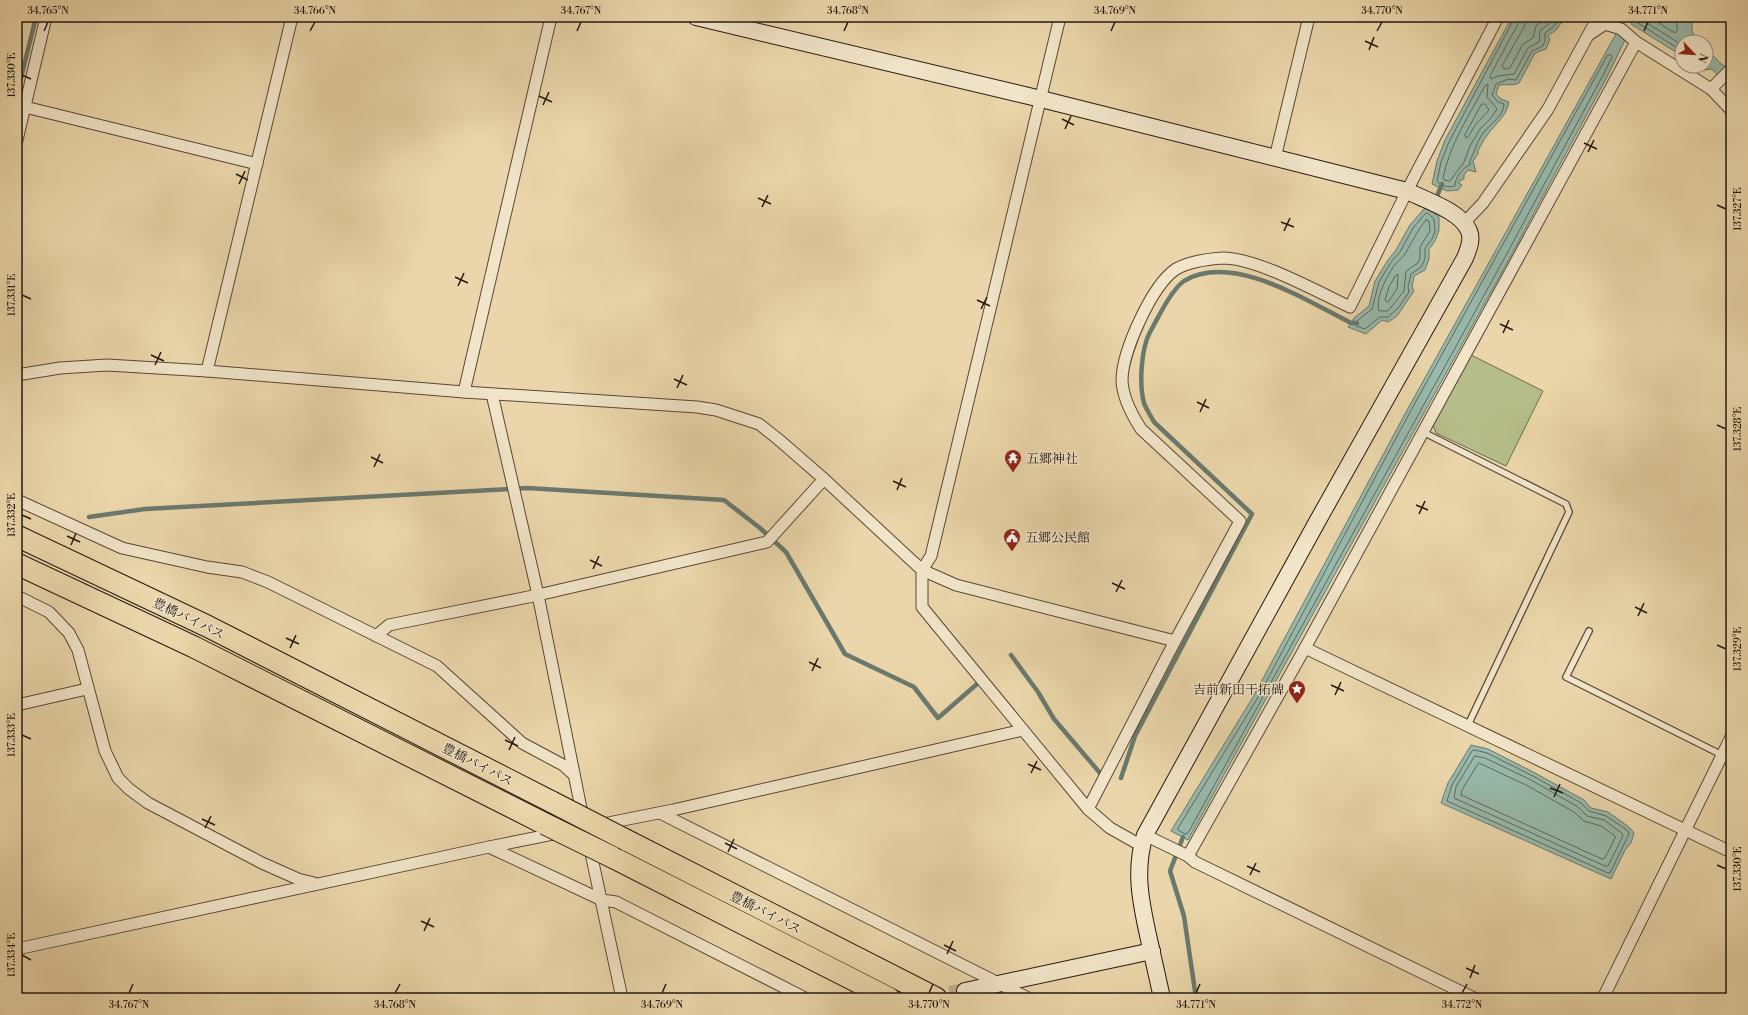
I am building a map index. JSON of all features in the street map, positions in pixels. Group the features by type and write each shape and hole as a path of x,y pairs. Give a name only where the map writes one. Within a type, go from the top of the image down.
{"highway":[{"name":"豊橋バイパス","path":"17,536 207,626 936,998"},
{"name":"豊橋バイパス","path":"17,564 194,648 612,857 889,998"}],"street":[{"path":"17,140 46,17"},
{"path":"207,371 292,17"},
{"path":"464,392 551,17"},
{"path":"696,17 1041,99 1407,191 1448,210 1464,222 1470,232 1470,243 1465,258 1310,535 1143,841 1138,875 1142,904 1162,998"},
{"path":"1060,17 931,556 922,570 922,607 1088,809 1110,828 1143,841 1169,847 1186,855 1195,862 1474,998"},
{"path":"1275,158 1309,17"},
{"path":"1088,809 1174,641 1240,521 1141,429 1132,415 1122,379 1130,347 1147,305 1161,284 1176,270 1202,260 1225,258 1245,261 1266,268 1350,307 1407,191 1498,17"},
{"path":"1464,222 1482,203 1548,109 1598,17"},
{"path":"1587,37 1605,24 1621,29 1636,42 1711,89 1731,110"},
{"path":"1186,855 1306,648 1636,42"},
{"path":"1711,89 1731,69"},
{"path":"25,108 257,164"},
{"path":"17,375 60,368 107,365 207,371 492,394 698,407 716,410 759,424 824,479 922,570 956,586 1174,641"},
{"path":"492,394 538,595 573,774 602,900 622,998"},
{"path":"376,636 389,625 538,595 771,539 824,479"},
{"path":"17,500 122,548 242,572 268,582 438,666 522,743 563,765 573,774"},
{"path":"17,596 49,612 69,633 78,650 87,689 105,751 118,778 129,789 148,804 262,863 298,879 318,884"},
{"path":"1306,648 1731,852"},
{"path":"17,705 87,689"},
{"path":"17,949 489,847 660,813 1023,730"},
{"path":"1603,998 1731,737"},
{"path":"660,813 1028,998"},
{"path":"489,847 602,900 616,902 805,998"},
{"path":"964,991 1152,951"}],"lane":[{"path":"1423,432 1566,504 1569,512 1468,725"},
{"path":"1589,631 1566,677 1722,755"}],"green space":[{"path":"1471,355 1543,391 1506,466 1436,433 1433,425"}],"water":[{"path":"1512,17 1565,17 1557,29 1548,36 1550,39 1546,49 1535,53 1519,83 1512,85 1499,85 1496,94 1501,99 1509,102 1506,112 1485,138 1473,161 1476,172 1468,170 1464,175 1464,179 1459,181 1462,185 1458,190 1447,191 1432,184 1437,161 1445,140"},
{"path":"1634,17 1692,17 1692,32 1694,34 1674,34 1674,51 1631,24"},
{"path":"1617,32 1626,38 1606,79 1508,261 1188,840 1171,831 1253,697 1406,412"},
{"path":"1714,57 1731,71 1731,90 1714,71"},
{"path":"1428,208 1439,217 1439,230 1435,241 1429,249 1429,259 1425,270 1414,276 1412,287 1414,291 1397,316 1388,322 1382,320 1366,334 1348,327 1354,318 1369,306 1375,281 1396,250 1410,225 1423,210"},
{"path":"1471,745 1488,749 1535,773 1584,800 1591,808 1608,812 1629,827 1634,833 1631,843 1625,850 1611,879 1441,803 1448,783"}],"waterway":[{"path":"17,94 36,17"},
{"path":"1435,201 1442,184"},
{"path":"1121,778 1135,736 1252,514 1154,422 1147,410 1142,395 1141,377 1143,357 1150,332 1170,297 1179,285 1184,281 1203,274 1224,272 1246,276 1269,283 1291,292 1351,323 1357,323"},
{"path":"89,517 145,509 527,488 724,500 760,528 786,552 845,654 914,687 938,718 977,684"},
{"path":"1011,655 1038,692 1054,719 1100,773"},
{"path":"1183,837 1170,871 1184,916 1196,998"}],"tunnel":[{"path":"926,998 965,991"}],"place":[{"name":"五郷神社","path":"1013,473"},
{"name":"五郷公民館","path":"1012,552"},
{"name":"吉前新田干拓碑","path":"1297,704"}]}
